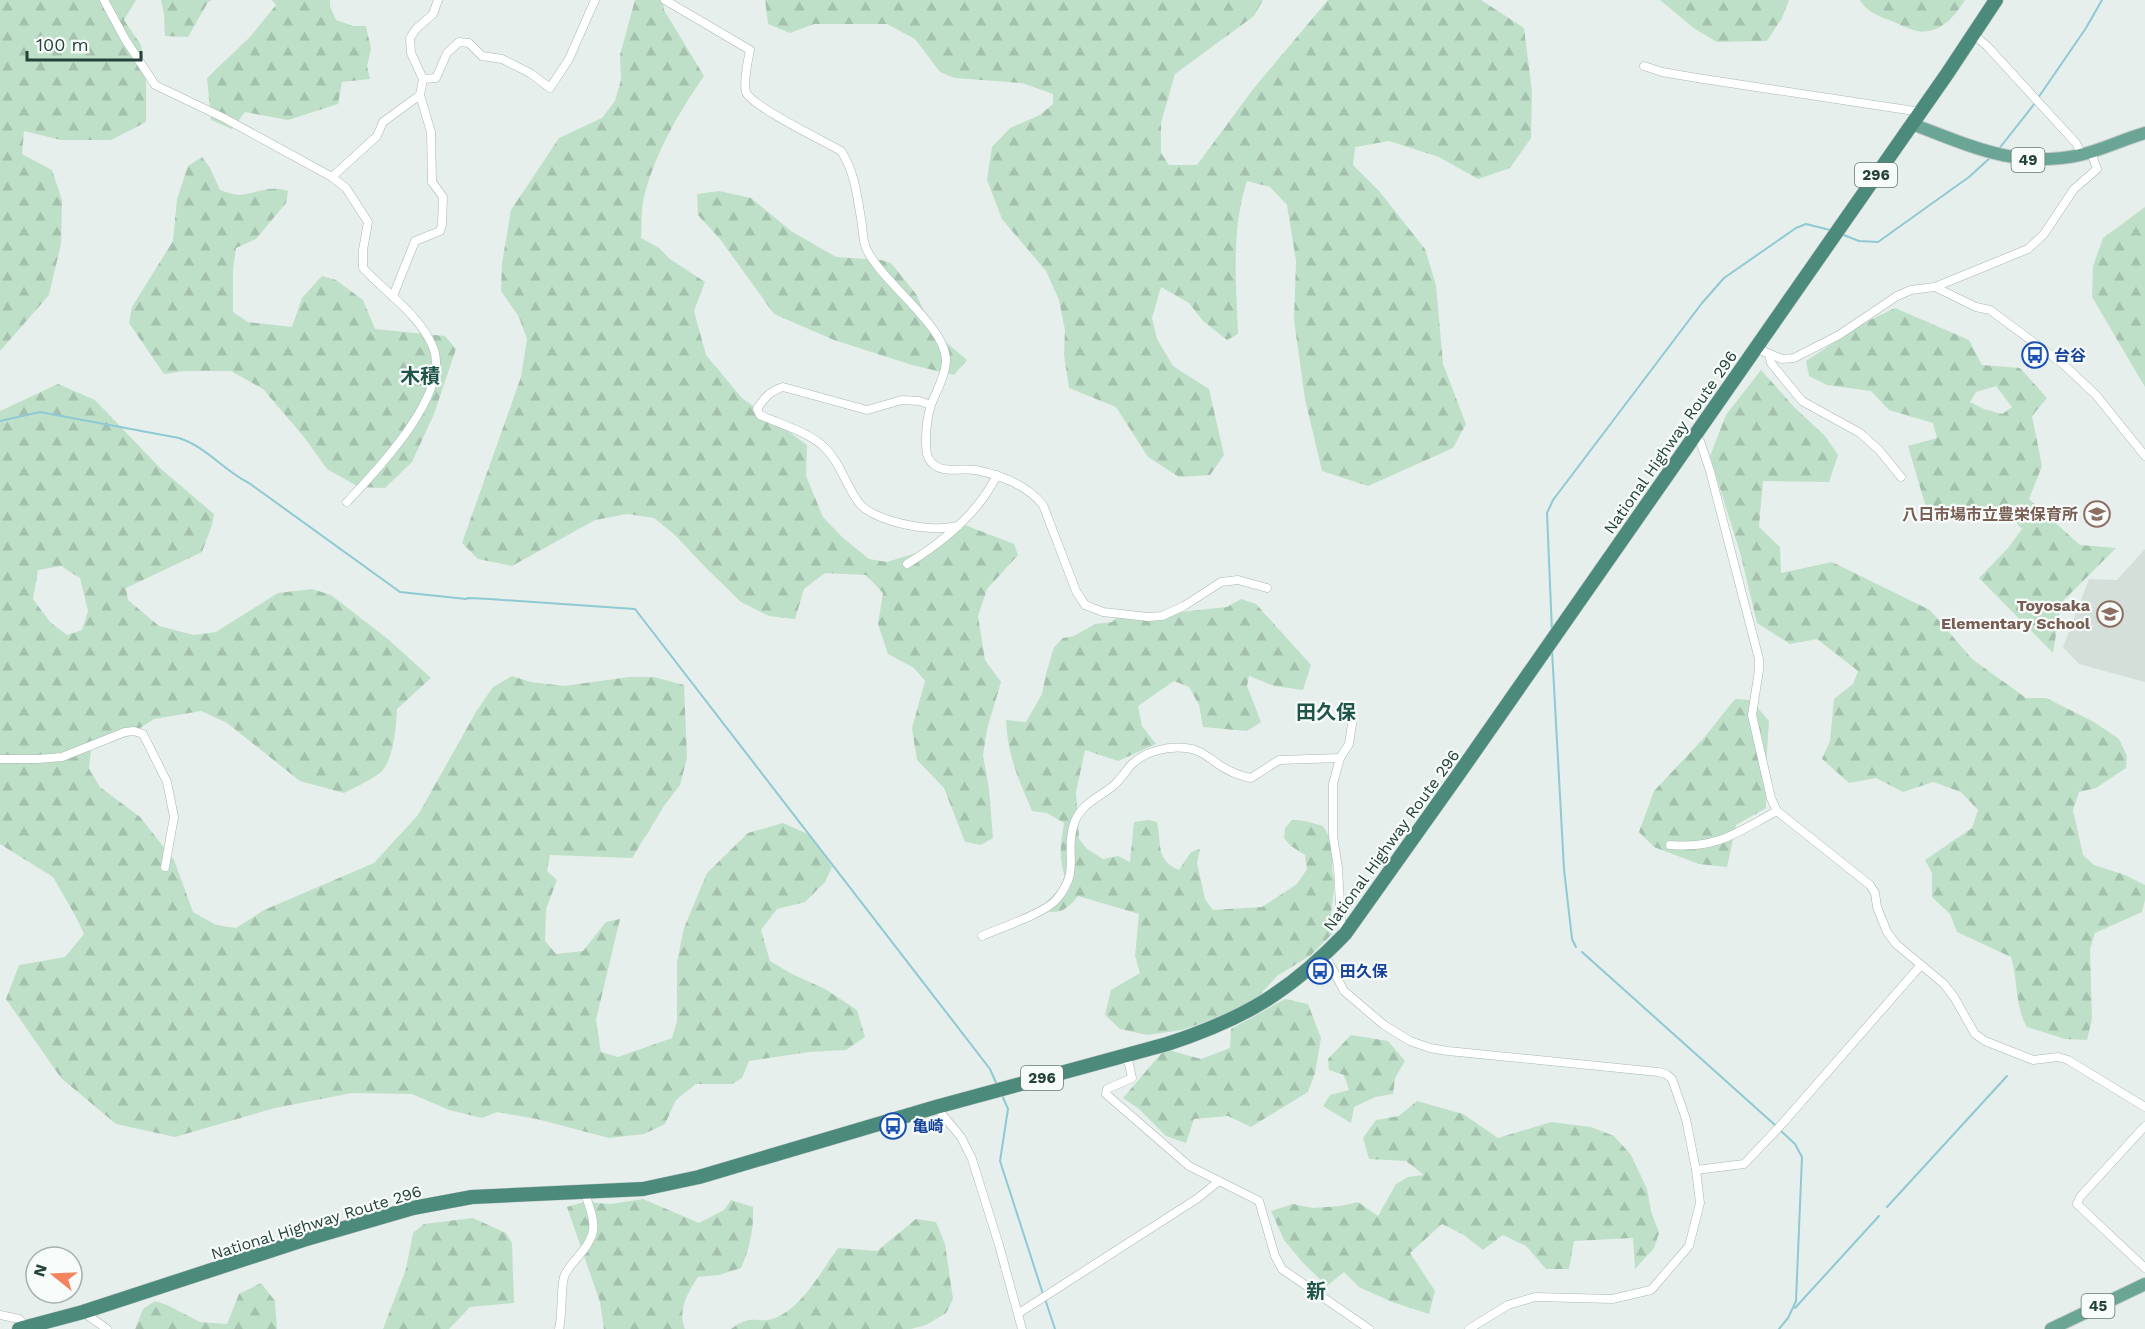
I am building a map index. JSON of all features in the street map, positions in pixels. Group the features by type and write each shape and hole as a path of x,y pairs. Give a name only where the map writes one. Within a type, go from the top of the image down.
{"highway":[{"name":"National Highway Route 296","path":"22,1328 41,1326 303,1240 413,1208 472,1197 643,1189 699,1177 936,1107 1202,1033 1244,1015 1291,984 1325,955 1345,934 1458,776 1921,112 1996,0"}],"main road":[{"name":"49","path":"1912,124 1985,151 2029,160 2057,159 2087,153 2145,133"},
{"name":"45","path":"2051,1329 2145,1284"}],"street":[{"path":"104,0 155,85 217,114 332,177 346,188 368,222 363,250 363,268 393,296 427,337 434,349 436,373 429,393 406,433 384,463 347,502"},
{"path":"393,296 415,241 440,231 442,225 443,197 432,182 431,132 420,95 423,79 411,53 410,38 416,29 433,14 438,0"},
{"path":"423,79 436,78 447,53 459,42 468,43 482,56 502,59 530,73 550,88 569,59 595,0"},
{"path":"665,0 750,50 745,90 748,97 760,107 841,151 847,160 858,201 866,247 934,330 944,349 946,361 944,374 926,424 926,447 929,459 937,466 949,470 973,469 997,476 1035,495 1043,505 1076,591 1085,605 1103,612 1148,617 1162,616 1184,606 1221,582 1238,580 1267,588"},
{"path":"1755,348 1782,358 1794,358 1839,335 1897,296 1911,290 1935,287 2028,249 2044,234 2074,189 2097,170 2087,153 1974,35"},
{"path":"1644,66 1662,72 1697,78 1921,112"},
{"path":"332,177 377,136 383,122 420,95"},
{"path":"1935,287 1976,307 1989,310 2063,364 2096,395 2145,456"},
{"path":"1769,354 1771,363 1802,401 1860,433 1879,450 1901,477"},
{"path":"931,405 919,401 902,400 867,410 783,387 772,391 757,409 760,415 821,444 841,469 860,504 869,512 914,526 933,529 958,526"},
{"path":"1694,436 1700,441 1710,471 1759,659 1752,715 1771,798 1777,811 1870,885 1875,893 1887,932 1896,944 1944,984 1975,1034 1985,1041 2033,1060 2058,1057 2067,1060 2145,1107"},
{"path":"907,564 924,554 974,511 997,476"},
{"path":"1345,934 1341,921 1332,812 1333,784 1340,758 1349,744 1352,724"},
{"path":"0,759 62,757 125,732 134,731 142,734 149,743 167,782 174,817 165,867"},
{"path":"982,936 1054,902 1066,884 1072,866 1073,827 1079,813 1086,805 1117,783 1133,763 1149,753 1169,747 1189,748 1202,753 1242,777 1251,778 1279,760 1340,758"},
{"path":"1670,845 1714,843 1743,831 1777,811"},
{"path":"1325,955 1347,995 1384,1025 1410,1041 1448,1051 1666,1074 1672,1079 1686,1119 1700,1203 1689,1246 1651,1290 1612,1299 1535,1297 1508,1305 1480,1327 1469,1329"},
{"path":"1696,1170 1744,1164 1782,1124 1921,964"},
{"path":"1123,1056 1129,1064 1132,1078 1107,1089 1106,1094 1189,1166 1260,1201 1275,1256 1282,1269 1369,1329"},
{"path":"936,1107 961,1137 972,1159 1022,1329"},
{"path":"2145,1126 2080,1197 2077,1204 2145,1268"},
{"path":"1019,1313 1198,1198 1219,1181"},
{"path":"559,1329 561,1293 565,1274 594,1234 593,1215 585,1193"},
{"path":"83,1312 107,1329"},
{"path":"0,1315 19,1319 22,1328"}],"shaded area":[{"name":"Toyosaka Elementary School","path":"2145,549 2145,682 2079,664 2063,647 2089,579 2117,580"}],"green space":[{"path":"0,0 136,0 124,20 141,45 146,78 146,122 111,140 61,140 24,131 22,154 52,170 62,200 61,244 49,295 0,351"},
{"path":"161,0 212,0 208,2 188,37 165,36"},
{"path":"272,0 330,0 336,20 353,26 366,26 371,49 367,66 370,79 342,82 338,104 288,120 245,112 232,129 211,120 207,78 251,36 276,5"},
{"path":"635,0 663,0 664,10 704,76 676,121 653,168 643,201 641,238 659,248 670,259 705,282 694,311 706,355 742,398 807,445 806,476 823,517 842,537 869,559 887,562 929,549 965,525 1014,544 1018,555 987,589 978,616 985,660 1001,682 987,729 983,755 989,789 993,838 981,845 965,842 944,788 917,760 912,728 925,681 914,668 888,654 878,624 883,593 866,575 825,573 804,589 795,619 769,616 741,602 675,535 654,518 627,514 595,520 512,566 478,559 462,543 521,377 527,339 519,317 501,291 502,263 511,210 559,138 602,118 615,101 621,80 620,55"},
{"path":"765,0 1263,0 1254,16 1175,74 1161,123 1161,153 1169,165 1197,165 1254,88 1328,0 1481,0 1524,28 1532,91 1531,138 1510,168 1478,179 1439,157 1389,141 1355,147 1353,165 1379,191 1425,249 1436,285 1443,364 1466,424 1453,448 1368,486 1322,471 1305,399 1294,320 1296,261 1287,205 1270,187 1247,181 1237,237 1238,334 1227,340 1203,321 1189,303 1161,287 1152,318 1157,339 1173,366 1209,389 1224,455 1210,475 1179,477 1148,457 1116,407 1069,388 1064,355 1065,330 1059,300 1046,271 1002,219 987,180 992,147 1010,128 1040,115 1053,104 1053,94 1022,83 955,78 940,72 915,39 887,24 814,24 790,33 768,24"},
{"path":"1660,0 1789,0 1782,18 1767,41 1717,42 1695,29"},
{"path":"1860,0 1965,0 1957,12 1940,27 1917,31 1878,16"},
{"path":"202,157 220,190 240,195 269,189 288,191 286,203 256,239 236,248 233,270 233,312 248,322 292,327 302,298 322,276 336,280 363,300 375,329 445,336 456,349 434,414 412,462 385,488 359,487 327,469 304,437 263,389 231,371 184,371 164,374 129,323 132,307 173,241 177,199 188,166"},
{"path":"719,191 751,198 791,231 836,257 881,260 891,263 916,294 934,332 967,360 954,375 912,365 834,340 774,314 720,239 698,215 697,194"},
{"path":"2145,207 2145,387 2092,297 2093,266 2103,238"},
{"path":"1895,308 1969,340 1982,365 2020,368 2047,398 2032,416 2042,466 2029,499 2080,545 2116,548 2061,603 2053,653 1979,578 2008,548 2022,529 2003,508 1943,521 1927,511 1908,446 1937,438 1933,423 1889,410 1871,391 1827,385 1809,376 1806,361 1862,324","holes":["1996,386 2012,407 2002,414 1970,402 1976,392"]},
{"path":"1761,370 1794,407 1825,436 1838,455 1829,482 1763,481 1759,527 1780,547 1781,573 1832,562 1930,610 1972,659 2026,698 2046,698 2094,722 2119,739 2127,756 2126,768 2096,788 2079,792 2073,810 2083,855 2094,865 2125,875 2145,885 2145,900 2142,912 2095,933 2090,949 2092,1019 2087,1040 2065,1039 2027,1027 2020,1011 2011,957 1957,932 1950,914 1932,897 1932,873 1925,860 1972,828 1978,810 1961,792 1933,782 1903,792 1876,778 1849,783 1822,759 1830,741 1834,699 1853,684 1858,671 1817,639 1790,644 1757,623 1741,556 1710,456 1726,415"},
{"path":"58,384 95,400 160,468 214,514 202,552 126,588 128,600 159,626 194,635 216,632 278,593 312,589 331,595 389,640 431,678 397,709 391,754 383,770 344,793 300,781 227,723 201,711 154,719 126,737 97,743 91,750 89,769 100,787 140,817 174,860 193,912 216,925 236,928 264,910 374,863 418,815 476,712 493,687 512,676 531,682 564,686 629,677 654,677 684,685 687,758 680,785 664,806 632,858 550,855 547,871 557,880 546,909 545,941 556,954 583,951 606,922 620,919 596,1020 601,1052 618,1057 672,1038 677,1021 677,962 684,928 707,873 748,833 783,823 810,835 832,867 825,882 805,902 777,909 761,930 770,961 825,989 857,1010 865,1037 846,1050 809,1052 749,1061 742,1078 732,1084 696,1084 676,1100 665,1124 644,1134 609,1138 537,1119 497,1112 482,1118 449,1110 412,1094 352,1093 275,1108 175,1137 116,1124 61,1078 6,999 19,965 65,957 84,934 53,877 0,844 0,411","holes":["61,566 80,578 88,611 82,630 67,635 50,622 33,599 38,570"]},
{"path":"1241,599 1256,604 1311,665 1303,690 1274,686 1249,676 1247,686 1261,722 1247,731 1203,727 1199,705 1189,687 1174,681 1138,706 1142,726 1156,744 1118,761 1085,750 1076,792 1079,839 1087,849 1103,859 1118,856 1130,862 1134,822 1149,820 1157,822 1161,850 1171,866 1179,870 1191,852 1200,849 1197,863 1205,899 1213,910 1262,907 1297,884 1307,869 1305,855 1291,846 1284,838 1285,828 1292,820 1323,826 1331,840 1333,856 1334,890 1331,914 1333,933 1311,955 1277,976 1255,1000 1230,1013 1182,1030 1147,1035 1120,1029 1105,1015 1111,990 1140,973 1135,956 1139,914 1078,896 1066,908 1050,912 1047,901 1059,890 1065,876 1061,856 1064,823 1047,813 1032,811 1011,756 1006,720 1026,722 1042,694 1054,647 1063,638 1074,636 1095,624 1112,622 1125,610 1143,616 1227,607"},
{"path":"1735,699 1751,700 1769,721 1766,808 1736,825 1727,867 1699,864 1654,847 1639,832 1654,791 1703,739"},
{"path":"1285,999 1308,1004 1321,1038 1315,1073 1308,1092 1251,1127 1228,1116 1194,1119 1186,1143 1166,1136 1139,1109 1123,1098 1165,1049 1201,1059 1230,1048 1231,1029"},
{"path":"1351,1035 1388,1041 1405,1061 1395,1078 1393,1094 1375,1097 1354,1107 1351,1123 1323,1106 1330,1095 1349,1090 1344,1075 1329,1070 1328,1059"},
{"path":"1417,1101 1463,1114 1498,1138 1551,1122 1591,1127 1614,1136 1631,1155 1647,1189 1651,1211 1659,1233 1654,1248 1635,1269 1633,1238 1574,1241 1569,1269 1546,1269 1526,1246 1503,1235 1483,1250 1464,1235 1442,1224 1410,1253 1435,1291 1429,1314 1392,1302 1359,1287 1344,1272 1327,1286 1303,1263 1284,1240 1271,1211 1293,1204 1313,1208 1358,1202 1378,1216 1396,1184 1408,1177 1424,1175 1406,1161 1369,1159 1363,1138 1376,1120 1399,1116"},
{"path":"643,1199 699,1223 724,1210 731,1200 753,1207 751,1238 741,1268 719,1275 698,1277 687,1295 683,1309 685,1329 604,1329 600,1302 567,1207 584,1202 611,1204"},
{"path":"473,1218 506,1233 512,1243 514,1303 470,1307 449,1329 383,1329 406,1269 413,1233 424,1224"},
{"path":"916,1219 936,1222 945,1244 953,1299 946,1313 926,1325 911,1329 731,1329 745,1321 769,1320 785,1313 811,1288 838,1248 877,1251"},
{"path":"261,1283 275,1301 277,1329 135,1329 143,1309 155,1301 200,1322 227,1324 239,1294"}],"waterway":[{"path":"2038,98 2086,28 2102,0"},
{"path":"1998,150 2035,103"},
{"path":"1841,234 1859,241 1878,242 1969,177 1992,156"},
{"path":"1552,632 1547,513 1553,500 1702,303 1724,278 1796,228 1806,224 1830,230"},
{"path":"0,421 40,412 179,438 189,442 400,592 466,599 635,609 990,1069 997,1085"},
{"path":"1552,650 1564,869 1572,939 1576,947"},
{"path":"1582,952 1775,1125"},
{"path":"1887,1207 2007,1076"},
{"path":"1002,1095 1008,1109 1000,1161 1043,1294"},
{"path":"1779,1329 1788,1318 1796,1301 1802,1157 1795,1144 1780,1130"},
{"path":"1795,1308 1879,1216"},
{"path":"1045,1299 1055,1329"}],"place":[{"name":"台谷","path":"2035,355"},
{"name":"八日市場市立豊栄保育所","path":"2097,514"},
{"name":"Toyosaka Elementary School","path":"2110,614"},
{"name":"田久保","path":"1320,971"},
{"name":"亀崎","path":"893,1126"}],"district":[{"name":"木積","path":"420,376"},
{"name":"田久保","path":"1326,712"},
{"name":"新","path":"1316,1291"}]}
